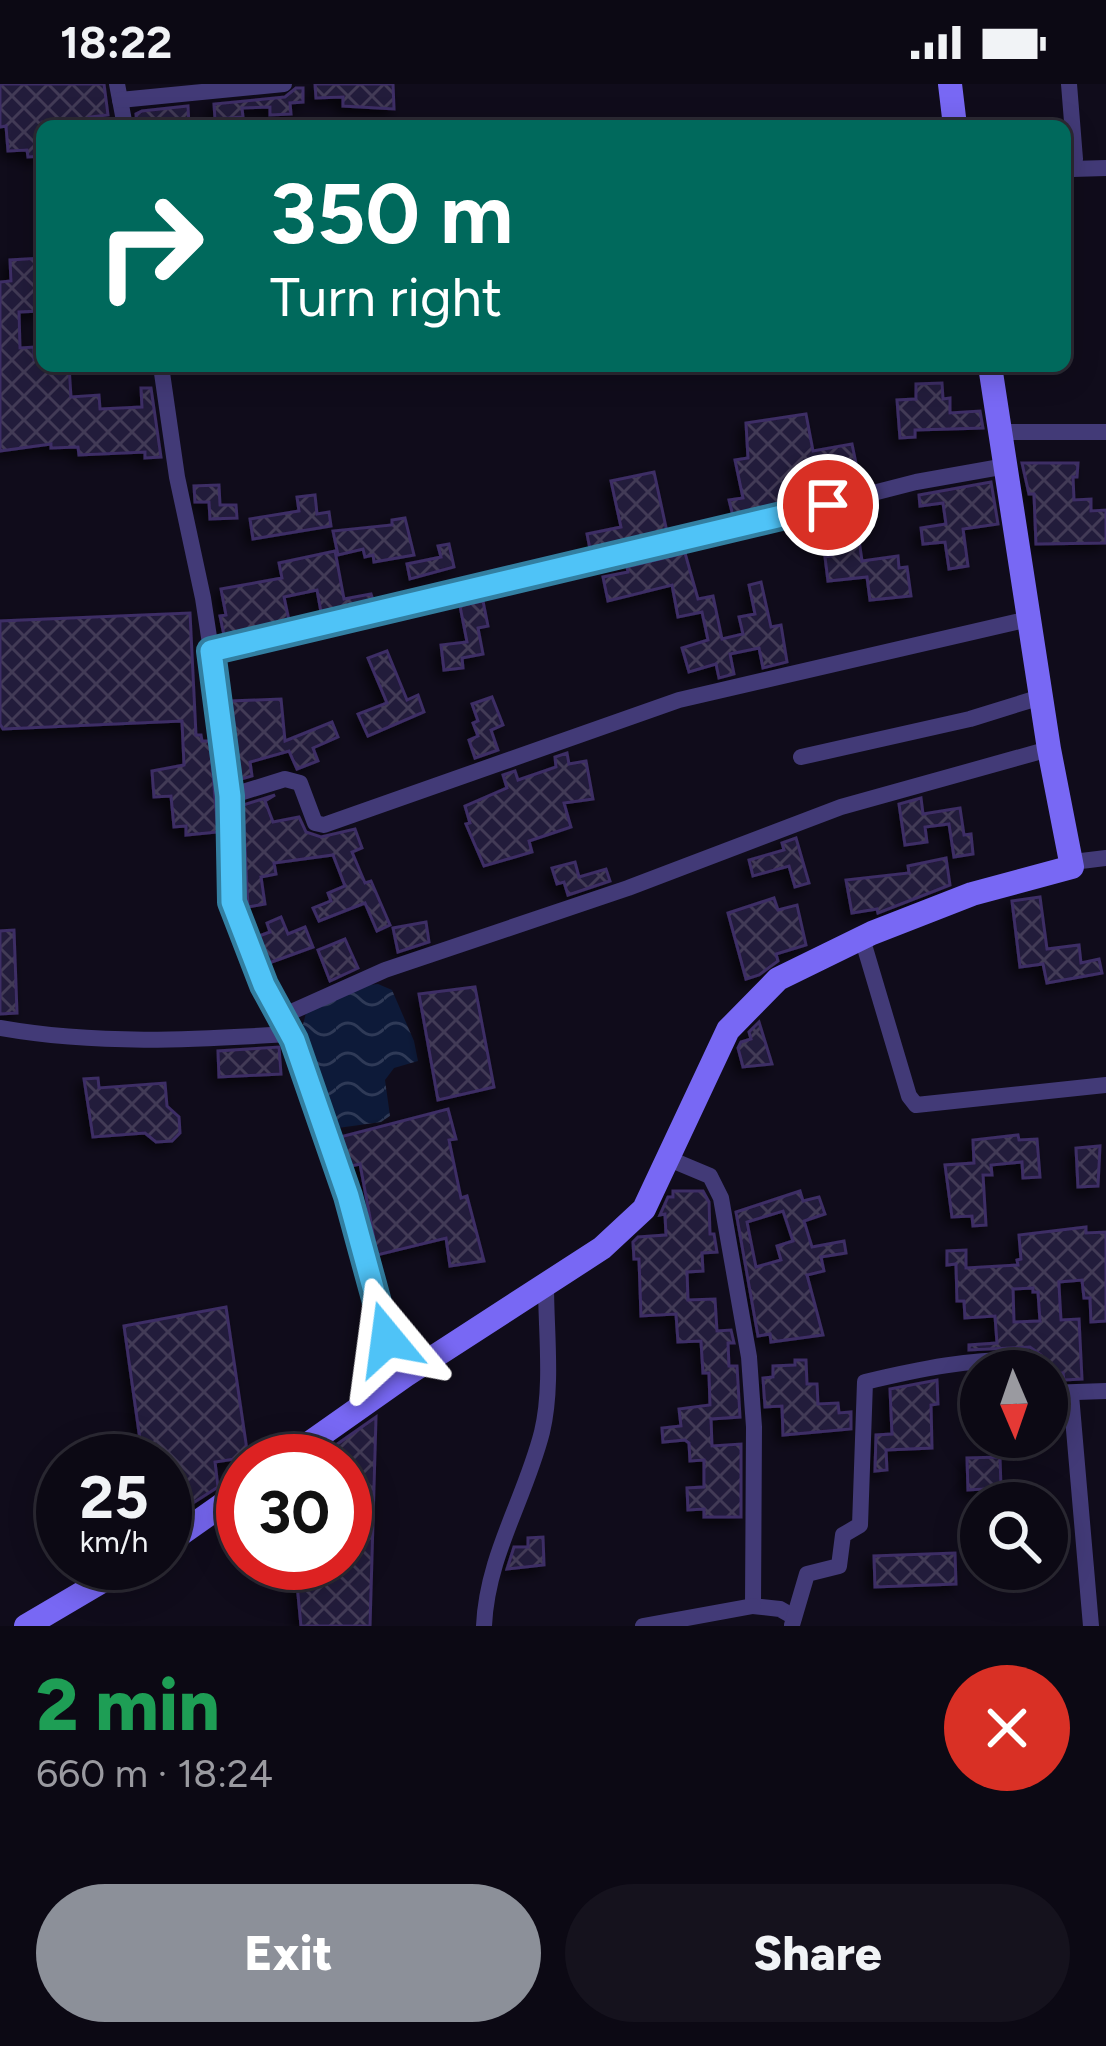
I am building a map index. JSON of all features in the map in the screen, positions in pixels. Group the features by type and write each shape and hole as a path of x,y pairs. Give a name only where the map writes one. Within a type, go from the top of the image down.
{"street":[{"path":"118,92 284,84"},
{"path":"950,84 954,120"},
{"path":"1069,84 1075,132 1071,153"},
{"path":"1071,169 1106,168"},
{"path":"162,372 211,651 230,796 232,902 285,1025 348,1196 387,1339 406,1375"},
{"path":"322,1434 602,1248 644,1209 728,1030 778,979 862,938 972,894 1069,869 1073,862 1049,749 992,372"},
{"path":"1000,432 1106,432"},
{"path":"211,651 725,532 916,482 1006,466"},
{"path":"230,796 285,778 300,783 315,823 324,825 679,700 1029,620"},
{"path":"801,757 970,719 1041,697"},
{"path":"0,1028 46,1037 114,1041 285,1025 385,970 628,889 841,807 1049,749"},
{"path":"1073,862 1106,858"},
{"path":"862,938 916,1105 1106,1085"},
{"path":"667,1158 710,1176 721,1198 734,1262 754,1427 753,1606"},
{"path":"484,1626 486,1593 544,1421 546,1285"},
{"path":"643,1626 753,1606 780,1609 793,1622 808,1574 839,1566 843,1535 860,1525 865,1382 921,1367 960,1363"},
{"path":"1068,1395 1106,1391"},
{"path":"1071,1395 1091,1623"},
{"path":"26,1626 87,1590"},
{"path":"1091,1623 1106,1607"}],"water":[{"path":"378,984 392,990 418,1061 394,1068 385,1080 390,1116 381,1122 338,1128 327,1117 300,1036 306,1013"}],"building":[{"path":"0,84 104,84 108,115 89,120 36,120 36,156 28,157 27,150 8,151 6,126 0,127"},
{"path":"315,84 393,84 394,109 343,106 343,97 316,98"},
{"path":"303,88 303,102 290,103 291,114 270,115 270,107 242,108 243,117 215,119 214,104 285,97"},
{"path":"188,106 189,120 136,120 142,111"},
{"path":"36,258 36,311 19,312 20,348 34,347 36,372 69,372 71,397 99,395 100,409 142,407 141,388 151,388 161,457 145,458 145,452 79,455 78,447 51,448 51,444 0,451 0,282 11,281 10,260"},
{"path":"942,383 943,399 950,398 950,413 980,411 983,428 915,430 915,437 900,438 897,400 916,399 916,384"},
{"path":"806,414 813,451 852,444 860,483 733,516 729,500 743,498 735,460 748,458 746,423"},
{"path":"1022,463 1078,463 1074,500 1091,499 1091,511 1106,510 1106,543 1036,544 1034,494 1029,494"},
{"path":"654,472 667,532 590,549 587,534 621,527 611,481"},
{"path":"991,482 998,524 963,529 968,566 949,569 945,542 923,544 921,528 946,524 943,503 920,506 919,495"},
{"path":"219,485 220,505 236,505 237,518 210,519 209,502 195,502 194,486"},
{"path":"315,495 317,514 329,512 331,526 253,539 250,519 299,511 297,497"},
{"path":"838,517 840,528 857,526 862,561 898,556 899,568 907,567 911,596 870,600 867,577 828,581 825,557 831,556 826,519"},
{"path":"405,518 414,555 374,562 373,555 365,557 363,549 338,555 333,531 392,525 392,520"},
{"path":"449,544 454,567 410,579 407,564 441,557 438,546"},
{"path":"335,551 344,599 371,594 373,600 321,612 317,590 284,597 289,620 224,635 221,589 282,578 279,563"},
{"path":"685,553 698,599 713,596 722,639 743,634 739,617 755,614 749,585 761,582 771,627 781,625 787,662 763,668 759,648 730,654 734,674 719,678 716,664 689,672 682,648 708,640 702,612 678,617 672,585 608,601 603,577"},
{"path":"483,601 488,626 478,628 483,654 462,658 463,668 444,670 441,645 467,642 460,606"},
{"path":"190,613 196,735 210,741 218,832 186,835 186,826 174,827 171,796 154,797 152,771 184,765 182,721 3,729 0,621"},
{"path":"387,651 407,700 418,695 424,712 368,736 358,714 387,703 368,658"},
{"path":"492,697 503,725 491,730 498,750 475,758 469,740 478,736 473,723 478,721 472,704"},
{"path":"281,699 285,741 332,722 338,737 313,748 318,761 297,769 289,751 250,762 252,776 241,779 231,701"},
{"path":"567,753 569,764 586,761 593,799 564,803 571,827 529,841 532,852 484,866 466,824 470,823 465,806 507,788 503,775 515,771 518,780 556,767 555,757"},
{"path":"275,795 265,801 273,822 299,817 306,832 321,837 355,829 362,848 352,852 390,925 377,931 365,903 319,921 313,908 331,901 328,893 345,886 333,855 274,863 276,874 261,877 265,904 248,907 243,805"},
{"path":"921,798 923,814 960,808 973,854 954,857 949,824 925,827 927,842 905,845 899,804"},
{"path":"796,838 809,883 795,887 789,866 753,876 749,860 784,850 782,843"},
{"path":"946,858 950,885 878,913 877,909 852,913 846,880 909,873 908,866"},
{"path":"575,862 579,877 606,869 610,881 568,895 564,882 557,884 552,868"},
{"path":"1040,897 1047,949 1079,945 1081,963 1099,959 1102,973 1047,983 1043,964 1020,967 1012,901"},
{"path":"774,898 778,910 797,905 806,945 776,954 778,961 746,979 728,913"},
{"path":"281,917 288,934 305,927 313,947 269,963 259,936 270,932 267,923"},
{"path":"426,922 429,942 398,952 393,928"},
{"path":"14,930 17,1013 0,1014 0,931"},
{"path":"345,939 358,968 330,981 318,950"},
{"path":"475,987 494,1087 438,1100 419,994"},
{"path":"759,1022 772,1064 743,1067 738,1048 751,1039 749,1032"},
{"path":"279,1047 281,1074 219,1077 218,1051"},
{"path":"98,1078 99,1088 165,1083 167,1106 179,1117 180,1133 172,1141 156,1142 145,1133 93,1137 84,1079"},
{"path":"448,1109 461,1198 467,1196 484,1261 450,1266 446,1238 377,1255 360,1164 351,1166 340,1137"},
{"path":"1018,1135 1019,1140 1037,1139 1040,1177 1023,1178 1022,1162 991,1165 992,1175 983,1175 986,1225 973,1226 972,1216 952,1217 945,1165 974,1163 973,1140"},
{"path":"1100,1146 1098,1186 1078,1187 1076,1148"},
{"path":"673,1191 703,1191 709,1202 710,1234 714,1234 717,1252 702,1253 703,1271 687,1272 688,1300 715,1299 717,1331 731,1330 734,1343 728,1343 729,1366 737,1366 740,1417 711,1419 712,1446 741,1444 741,1517 704,1517 704,1509 688,1510 687,1488 704,1487 704,1460 690,1461 685,1440 663,1442 662,1428 681,1426 679,1409 710,1405 701,1341 678,1342 676,1314 641,1316 639,1259 634,1259 633,1242 638,1237 666,1235 665,1214 660,1215"},
{"path":"800,1191 803,1201 819,1197 825,1214 804,1221 812,1247 844,1241 846,1253 821,1257 824,1271 807,1275 823,1335 771,1342 770,1334 758,1336 736,1212","holes":["783,1211 793,1241 777,1246 781,1260 756,1267 747,1222"]},
{"path":"1086,1227 1086,1233 1106,1232 1106,1321 1091,1322 1090,1298 1084,1298 1082,1280 1059,1282 1061,1320 1079,1319 1082,1379 1068,1380 1068,1350 969,1350 969,1345 997,1343 995,1316 965,1318 964,1301 957,1301 956,1264 947,1265 947,1251 966,1250 966,1268 1018,1265 1019,1235","holes":["1013,1289 1038,1292 1040,1321 1014,1322"]},
{"path":"226,1307 245,1434 216,1434 216,1488 192,1504 192,1434 139,1434 124,1326"},
{"path":"795,1360 806,1360 807,1384 817,1384 818,1404 838,1403 839,1413 851,1412 851,1429 783,1435 782,1406 765,1407 763,1378 773,1377 773,1366 795,1365"},
{"path":"937,1380 938,1404 931,1405 932,1448 886,1450 887,1470 875,1471 876,1435 892,1434 890,1389"},
{"path":"376,1417 372,1556 372,1434 352,1434"},
{"path":"967,1458 1000,1458 1001,1482 968,1482"},
{"path":"543,1537 544,1565 507,1569 514,1547 528,1547 528,1538"},
{"path":"955,1553 956,1584 875,1587 874,1556"},
{"path":"298,1590 371,1590 370,1626 301,1626"}],"route":[{"path":"387,1339 348,1196 294,1040 264,985 232,902 230,796 211,651 828,505"}]}
